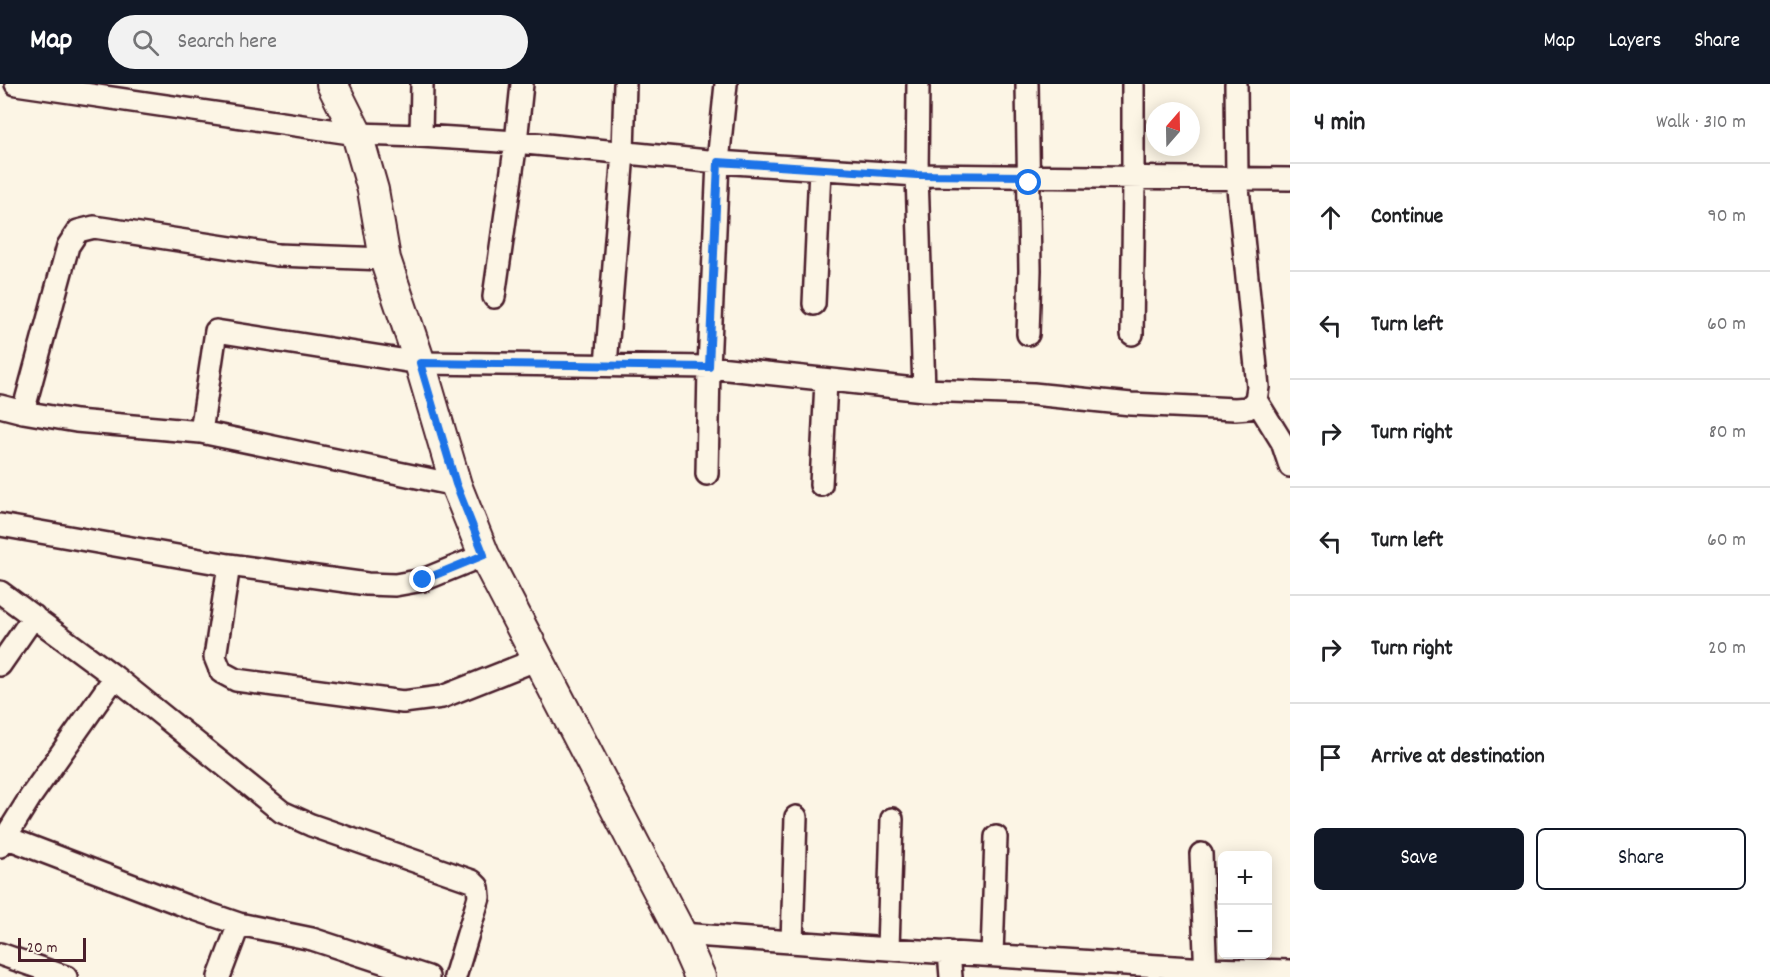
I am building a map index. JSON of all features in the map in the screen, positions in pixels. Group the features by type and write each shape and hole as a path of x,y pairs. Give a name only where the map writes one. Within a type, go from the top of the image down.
{"street":[{"path":"16,84 357,135 421,135 516,142 718,162 917,175 1290,179"},
{"path":"332,84 357,135 373,190 385,259 420,363 456,484 484,555 681,934 700,977"},
{"path":"421,135 422,84"},
{"path":"494,297 522,84"},
{"path":"606,365 623,153 625,84"},
{"path":"706,474 718,162 726,84"},
{"path":"918,84 917,175 924,390"},
{"path":"1027,84 1030,270 1028,334"},
{"path":"1132,334 1133,84"},
{"path":"201,432 216,331 420,363 709,367 924,390 1033,394 1131,404 1248,408 1256,400 1258,387 1237,178 1236,84"},
{"path":"814,304 820,169"},
{"path":"23,412 68,246 78,231 94,227 277,255 385,259"},
{"path":"821,485 826,381"},
{"path":"1256,400 1282,442 1290,466"},
{"path":"0,406 76,421 201,432 456,484"},
{"path":"0,525 229,565 367,584 396,585 423,580 484,555"},
{"path":"229,565 215,657 221,672 236,680 403,702 442,697 538,659"},
{"path":"0,592 115,677 282,812 311,825 472,881 478,887 479,897 455,977"},
{"path":"0,665 34,616"},
{"path":"115,677 2,841 239,924 312,939 428,977"},
{"path":"792,942 796,817"},
{"path":"888,949 892,819"},
{"path":"992,955 996,837"},
{"path":"1201,854 1206,973"},
{"path":"219,977 239,924"},
{"path":"681,934 992,955 1206,973 1290,971"},
{"path":"949,952 951,977"},
{"path":"0,954 66,977"}],"route":[{"path":"423,580 484,555 456,484 420,363 709,367 718,162 917,175 1028,176 1029,183"}]}
